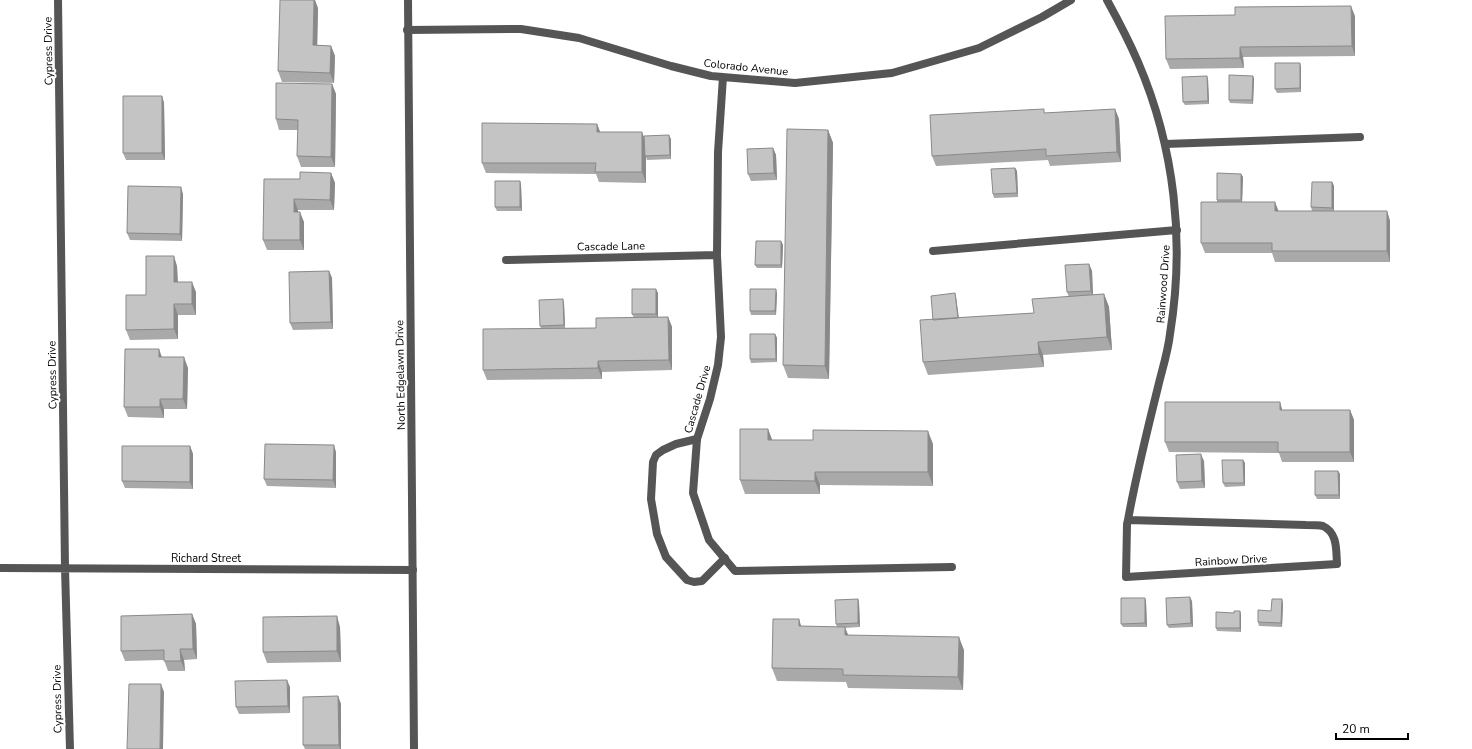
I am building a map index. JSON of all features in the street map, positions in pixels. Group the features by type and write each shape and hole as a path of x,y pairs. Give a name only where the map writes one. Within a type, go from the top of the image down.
{"street":[{"name":"Cypress Drive","path":"58,0 65,568 70,749"},
{"name":"North Edgelawn Drive","path":"408,0 407,30 414,749"},
{"name":"Colorado Avenue","path":"407,30 520,29 579,38 671,66 711,76 795,83 892,73 979,48 1042,17 1071,0"},
{"name":"Rainwood Drive","path":"1107,0 1138,62 1154,105 1165,144 1174,195 1177,230 1176,291 1170,336 1133,490 1128,520 1126,577"},
{"name":"Cascade Drive","path":"723,77 718,152 717,255 721,337 718,365 710,399 697,439 693,493 709,540 735,571 952,567"},
{"path":"1165,144 1360,137"},
{"path":"932,251 1177,230"},
{"name":"Cascade Lane","path":"506,260 717,255"},
{"path":"697,439 676,444 662,450 656,455 653,462 651,499 657,534 666,557 687,580 694,582 702,581 725,558"},
{"name":"Rainbow Drive","path":"1126,577 1337,564 1336,541 1331,533 1322,526 1128,520"},
{"name":"Richard Street","path":"0,568 412,570"}],"building":[{"path":"280,0 314,0 313,45 331,46 330,73 278,71"},
{"path":"1351,6 1352,46 1240,47 1240,58 1166,59 1165,16 1235,15 1235,7"},
{"path":"1275,63 1300,63 1300,88 1275,89"},
{"path":"1229,75 1253,76 1252,100 1229,100"},
{"path":"1207,76 1208,101 1183,102 1182,77"},
{"path":"276,83 332,84 331,157 297,156 298,120 276,119"},
{"path":"123,96 162,96 162,153 123,153"},
{"path":"1044,109 1044,113 1115,109 1117,152 1046,156 1046,149 932,156 930,115"},
{"path":"482,123 597,124 597,132 642,132 642,172 595,172 596,163 482,163"},
{"path":"787,129 828,130 825,366 783,365"},
{"path":"669,135 670,155 645,156 644,136"},
{"path":"773,148 774,173 748,174 747,149"},
{"path":"1015,168 1017,193 993,194 991,169"},
{"path":"300,172 331,173 330,200 294,199 294,212 300,212 300,240 263,240 264,179 300,179"},
{"path":"1217,173 1241,174 1241,200 1217,200"},
{"path":"495,181 520,181 520,207 495,207"},
{"path":"1312,182 1332,182 1332,208 1311,207"},
{"path":"128,186 181,187 180,234 127,233"},
{"path":"1201,202 1275,202 1275,211 1387,211 1387,251 1272,251 1272,243 1201,243"},
{"path":"756,241 781,241 781,265 755,265"},
{"path":"146,256 174,256 174,282 192,282 192,304 174,304 174,329 126,330 126,295 146,295"},
{"path":"1089,264 1091,291 1067,292 1065,265"},
{"path":"329,271 331,322 290,323 289,272"},
{"path":"632,289 656,289 656,314 632,314"},
{"path":"750,289 776,289 775,311 750,311"},
{"path":"955,293 958,318 933,320 931,296"},
{"path":"1104,294 1107,337 1038,342 1039,354 923,362 920,320 1034,313 1032,299"},
{"path":"563,299 564,325 540,326 539,300"},
{"path":"668,317 669,360 598,361 598,368 483,370 483,329 596,328 596,318"},
{"path":"750,334 775,334 776,359 750,359"},
{"path":"125,349 159,349 159,357 184,357 183,399 160,399 160,407 124,407"},
{"path":"1165,402 1280,402 1280,410 1350,410 1350,452 1278,452 1278,442 1165,442"},
{"path":"740,429 768,429 768,440 813,440 813,430 928,431 928,472 815,472 815,481 740,480"},
{"path":"265,444 334,445 333,480 264,479"},
{"path":"122,446 190,446 190,482 122,481"},
{"path":"1201,454 1202,481 1177,482 1176,455"},
{"path":"1222,460 1243,460 1244,483 1223,483"},
{"path":"1315,471 1338,471 1339,495 1315,495"},
{"path":"1190,597 1191,623 1167,625 1166,598"},
{"path":"1121,598 1145,598 1145,623 1121,624"},
{"path":"858,599 858,623 836,624 835,600"},
{"path":"1272,599 1282,599 1281,623 1258,622 1258,610 1271,611"},
{"path":"1234,611 1240,611 1240,628 1216,628 1216,612 1234,613"},
{"path":"192,614 193,649 180,649 181,661 164,661 164,650 121,651 121,616"},
{"path":"337,616 337,651 263,652 263,617"},
{"path":"773,619 799,619 799,626 845,627 845,635 959,637 958,677 843,675 843,669 772,668"},
{"path":"287,680 288,706 236,707 235,681"},
{"path":"129,684 161,684 160,749 127,749"},
{"path":"338,696 339,745 303,745 303,697"}]}
